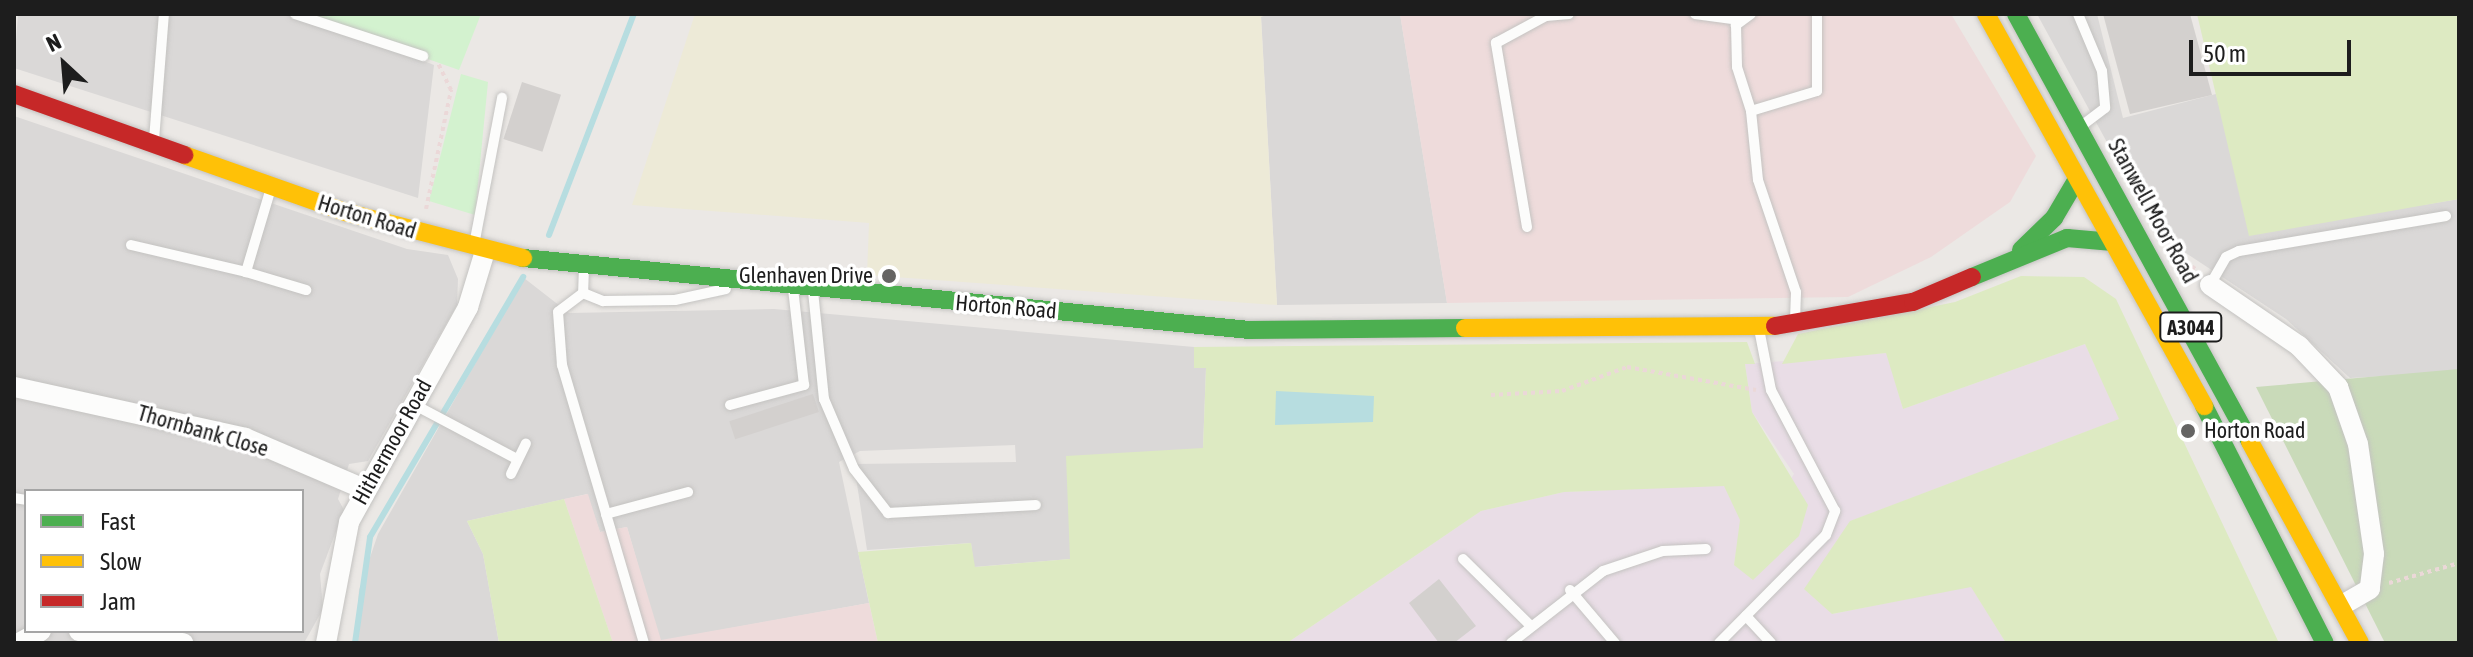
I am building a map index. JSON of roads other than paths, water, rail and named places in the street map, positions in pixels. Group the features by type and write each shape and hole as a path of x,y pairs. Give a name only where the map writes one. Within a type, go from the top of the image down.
{"street":[{"name":"A3044","path":"1986,14 2113,242 2325,643"},
{"name":"Stanwell Moor Road","path":"2016,14 2342,605 2360,643"},
{"name":"Horton Road","path":"14,94 272,187 479,249 584,265 751,283 813,285 1249,330 1795,326 1913,302 2015,257 2067,238 2113,242"},
{"name":"Horton Road","path":"2015,257 2054,218 2077,179"},
{"name":"Hithermoor Road","path":"326,643 349,522 364,489 418,407 468,307 479,249"},
{"path":"2210,285 2299,346 2338,387 2358,444 2374,554 2370,589 2342,605"},
{"name":"Thornbank Close","path":"14,387 245,438 364,489"},
{"path":"19,643 37,633"},
{"path":"96,633 183,643"}],"lane":[{"path":"153,146 164,14"},
{"path":"295,14 423,56"},
{"path":"1527,227 1496,43 1546,16 1569,14"},
{"path":"1695,14 1740,20 1751,14"},
{"path":"1751,111 1817,91 1817,14"},
{"path":"2078,14 2102,71 2105,108 2079,128"},
{"path":"1740,20 1737,67 1751,111 1758,180 1796,292 1795,326"},
{"path":"479,249 502,98"},
{"path":"246,272 272,187"},
{"path":"2210,285 2226,257 2239,251 2446,216"},
{"path":"131,245 246,272 306,290"},
{"path":"583,293 584,265"},
{"path":"583,293 603,301 675,300 751,283"},
{"path":"730,405 804,385 793,284"},
{"path":"813,285 824,399 854,469 888,513 1036,505"},
{"path":"583,293 558,312 562,365 644,643"},
{"path":"1719,643 1826,535 1835,511 1771,390 1759,327"},
{"path":"418,407 517,459"},
{"path":"511,474 526,443"},
{"path":"606,514 688,492"},
{"path":"1511,643 1570,590 1663,551 1706,549"},
{"path":"1463,559 1530,625"},
{"path":"1570,590 1615,643"},
{"path":"1746,616 1771,643"}],"water":[{"path":"1276,391 1374,396 1373,422 1275,425"}],"waterway":[{"path":"549,235 634,14"},
{"path":"355,643 370,537 523,277"}],"place":[{"name":"Glenhaven Drive","path":"889,276"},
{"name":"Horton Road","path":"2188,431"}]}
